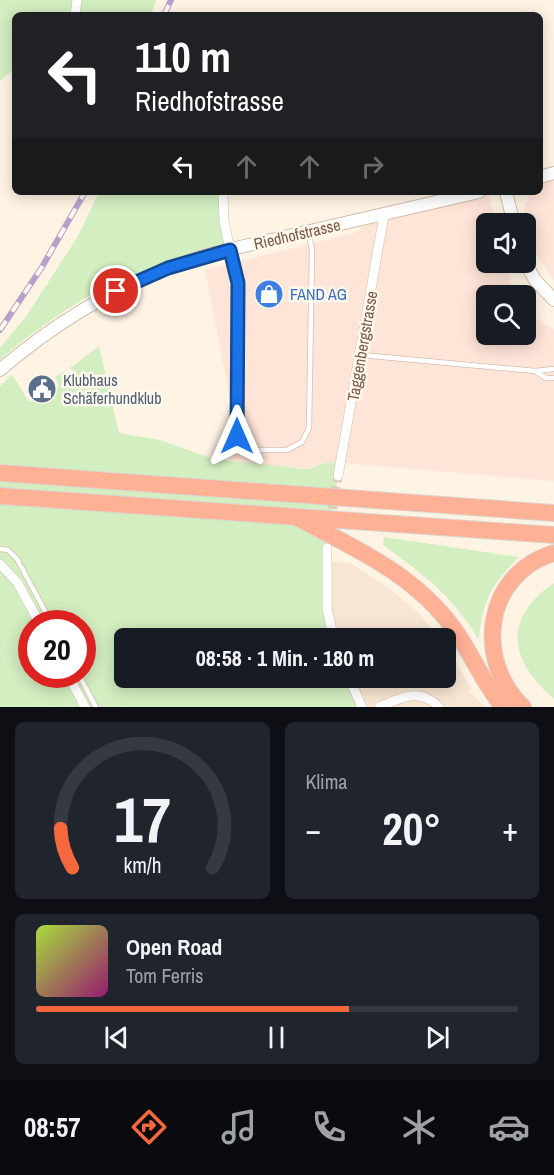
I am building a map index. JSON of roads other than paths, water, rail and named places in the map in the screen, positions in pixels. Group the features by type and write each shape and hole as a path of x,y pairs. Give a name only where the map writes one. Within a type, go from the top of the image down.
{"highway":[{"path":"0,473 554,513"},
{"path":"0,496 292,514 554,535"},
{"path":"292,514 377,559 411,583 453,628 503,707"},
{"path":"523,707 508,690 496,668 492,646 493,621 501,599 513,580 532,564 554,553"}],"street":[{"path":"223,195 224,221 231,254"},
{"name":"Riedhofstrasse","path":"0,370 45,333 116,291 168,268 466,195"},
{"path":"508,195 512,213"},
{"name":"Taggenbergstrasse","path":"338,476 384,214"},
{"path":"531,273 554,300"},
{"path":"327,548 327,609 331,628"},
{"path":"0,564 18,582 33,610"},
{"path":"75,688 85,707"},
{"path":"353,688 362,707"},
{"path":"379,707 415,694 433,700 439,707"}],"lane":[{"path":"231,254 238,283 237,436 241,444 250,450 287,450 302,442 309,428 312,249 308,232"},
{"path":"361,355 535,371 554,369"},
{"path":"535,371 546,378 554,378"},
{"path":"0,549 8,550 17,559 44,610"},
{"path":"86,688 96,707"}],"tunnel":[{"path":"330,522 338,476"}],"railway":[{"path":"165,12 171,0"},
{"path":"0,330 42,267 83,195"}],"place":[{"name":"FAND AG","path":"269,294"},
{"name":"Klubhaus Schäferhundklub","path":"42,389"}]}
